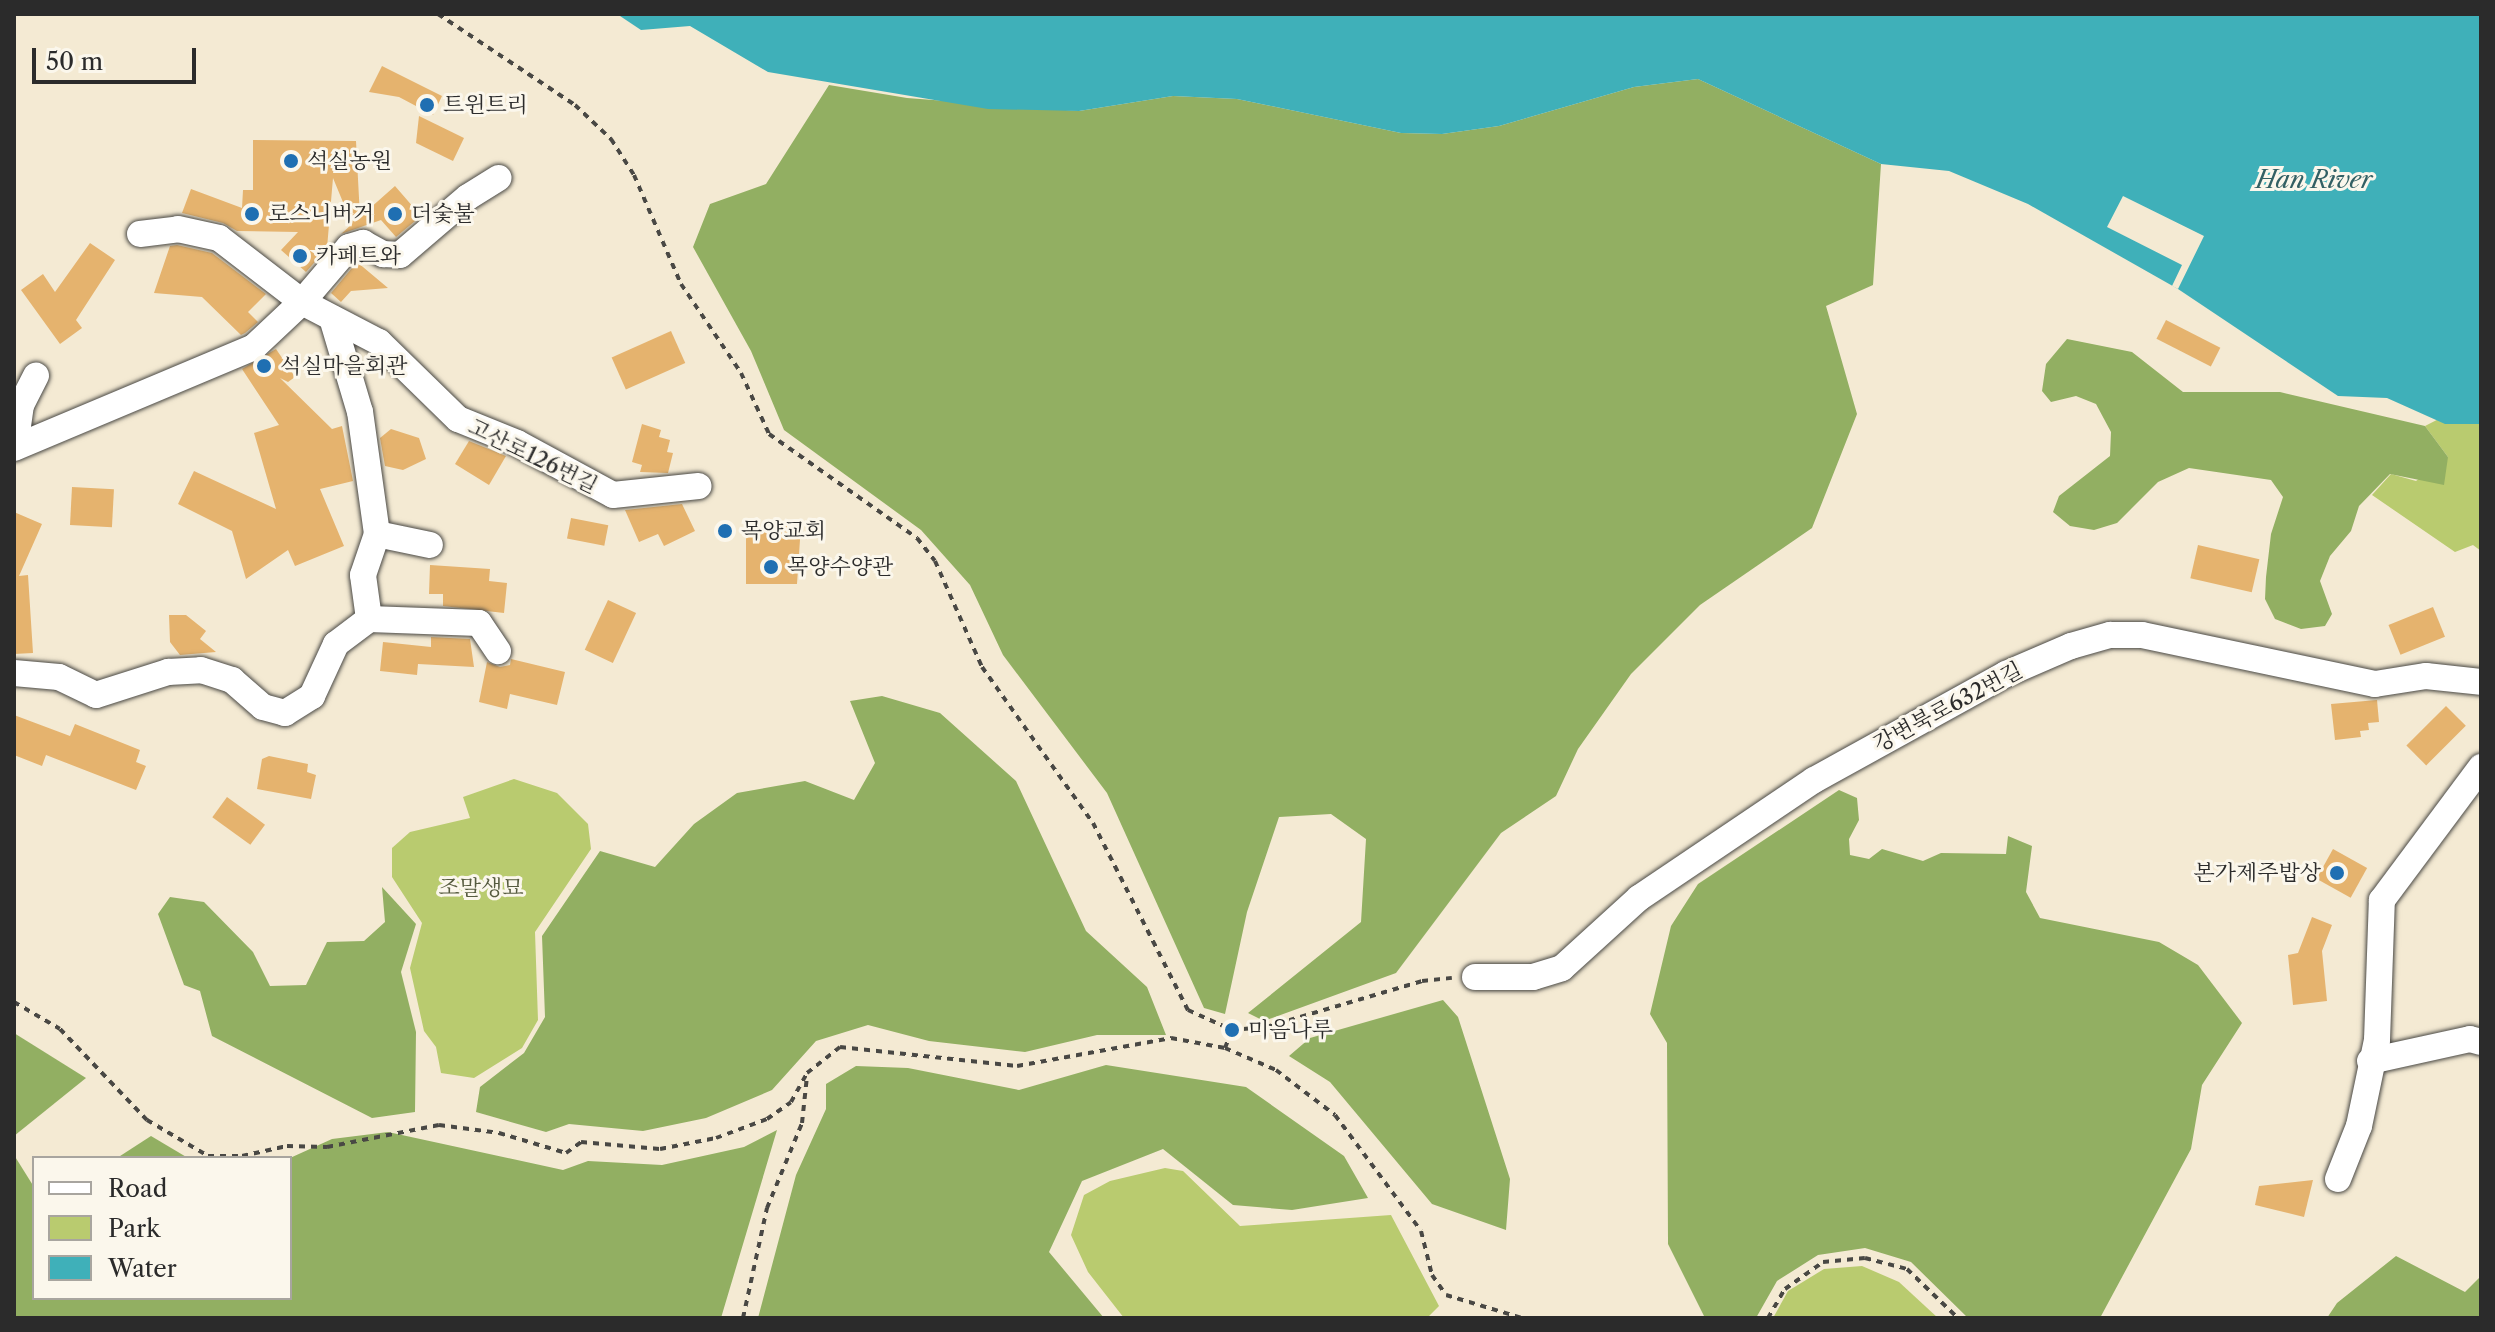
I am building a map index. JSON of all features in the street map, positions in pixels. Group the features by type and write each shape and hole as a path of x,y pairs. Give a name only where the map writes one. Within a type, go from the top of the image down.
{"street":[{"path":"14,448 254,347 302,302 349,247 363,243 383,254 400,255 468,197 499,178"},
{"name":"고산로126번길","path":"140,234 178,229 219,238 302,302 379,342 458,419 517,443 613,495 699,486"},
{"path":"332,318 360,412 377,534 363,575 369,619"},
{"path":"14,448 21,405 36,376"},
{"path":"377,534 430,545"},
{"path":"14,673 59,677 96,695 168,672 201,670 232,680 263,707 285,713 312,696 336,644 369,619 479,623 498,651"},
{"name":"강변북로632번길","path":"1475,977 1533,977 1562,968 1654,887 1814,780 2006,674 2071,646 2110,635 2142,635 2375,684 2426,676 2481,682"},
{"path":"2338,1179 2359,1126 2382,990 2382,900 2481,767"},
{"path":"2370,1061 2470,1039 2481,1042"}],"path":[{"path":"438,14 575,105 611,139 634,175 681,284 741,373 769,434 917,538 935,561 982,667 1093,823 1179,999 1208,1022 1232,1030 1266,1027 1422,981 1475,977"},
{"path":"14,1002 60,1029 147,1120 208,1156 242,1156 287,1146 327,1147 439,1125 499,1133 566,1153 581,1142 660,1149 716,1138 767,1119 791,1102 807,1073 840,1047 1017,1066 1171,1038 1225,1048 1276,1070 1335,1115 1421,1231 1432,1275 1446,1295 1522,1318"},
{"path":"1225,1048 1232,1030"},
{"path":"743,1318 767,1208 802,1123 807,1073"},
{"path":"1768,1318 1785,1289 1823,1262 1865,1258 1907,1269 1958,1318"}],"green space":[{"path":"1698,79 1881,164 1873,285 1826,306 1857,414 1812,528 1700,605 1631,674 1578,749 1556,796 1501,833 1396,973 1264,1021 1248,1013 1361,922 1366,839 1331,814 1279,817 1247,912 1225,1014 1204,1008 1107,793 1003,655 970,585 921,530 784,430 751,351 693,247 710,204 766,184 829,85 907,98 1079,111 1173,96 1237,99 1401,133 1442,134 1499,126 1634,87"},
{"path":"2067,339 2132,352 2183,392 2280,392 2425,426 2448,457 2444,485 2390,474 2359,506 2351,531 2330,556 2320,581 2332,614 2325,626 2301,629 2275,619 2265,599 2266,577 2271,534 2283,497 2271,480 2189,468 2158,482 2117,523 2094,530 2070,526 2053,512 2059,496 2110,456 2111,432 2096,404 2076,396 2051,402 2042,391 2046,364"},
{"path":"2466,405 2481,412 2481,551 2473,545 2455,552 2372,495 2391,474 2416,481 2448,457 2425,426"},
{"path":"882,696 940,713 1016,781 1086,931 1147,987 1166,1035 1097,1035 1025,1052 929,1041 868,1025 816,1041 772,1090 706,1118 643,1131 569,1124 546,1132 476,1112 480,1087 524,1053 545,1017 542,936 600,851 655,867 694,824 737,793 805,781 854,800 875,763 850,701"},
{"name":"조말생묘","path":"514,779 557,793 588,824 591,849 535,932 538,1020 522,1048 474,1078 441,1073 436,1047 424,1031 410,968 422,923 392,877 392,848 410,832 470,818 463,797"},
{"path":"1839,790 1857,798 1859,820 1849,839 1850,855 1869,859 1882,849 1923,861 1941,853 2006,854 2008,836 2032,846 2026,892 2040,918 2159,942 2198,965 2242,1023 2202,1085 2191,1149 2100,1318 1968,1318 1911,1262 1865,1248 1818,1255 1777,1281 1756,1318 1705,1318 1668,1244 1667,1043 1650,1014 1671,926 1698,884"},
{"path":"382,887 416,924 401,972 416,1032 415,1112 372,1118 212,1036 200,991 184,985 158,914 170,897 204,902 253,952 270,986 306,985 327,942 364,941 385,922"},
{"path":"1443,1000 1458,1017 1510,1179 1506,1230 1432,1204 1330,1082 1289,1056 1310,1038"},
{"path":"14,1033 86,1078 14,1136"},
{"path":"1106,1065 1246,1087 1344,1156 1368,1198 1292,1210 1233,1205 1163,1149 1082,1181 1049,1252 1104,1318 758,1318 796,1175 826,1109 826,1084 856,1066 908,1068 1019,1090"},
{"path":"777,1130 721,1318 14,1318 14,1155 32,1184 32,1300 292,1300 292,1157 332,1139 388,1132 563,1170 588,1161 662,1165 744,1147"},
{"path":"151,1136 185,1156 120,1156"},
{"path":"1165,1168 1183,1171 1240,1226 1391,1215 1439,1306 1427,1318 1124,1318 1088,1272 1071,1235 1084,1195 1110,1181"},
{"path":"2396,1256 2465,1292 2481,1276 2481,1318 2327,1318 2337,1303"},
{"path":"1862,1266 1899,1282 1938,1318 1773,1318 1788,1291 1824,1269"}],"water":[{"name":"Han River","path":"617,14 2481,14 2481,424 2445,424 2387,398 2338,396 2178,289 2028,204 1949,171 1881,164 1698,79 1634,87 1499,126 1442,134 1401,133 1237,99 1173,96 1079,111 988,109 768,72 690,26 641,30"}],"pier":[{"path":"2123,196 2204,236 2178,289 2172,286 2182,265 2107,227"}],"building":[{"path":"382,66 442,96 433,115 399,97 369,92"},
{"path":"419,116 464,138 453,161 416,143"},
{"path":"253,140 356,141 360,217 395,186 421,216 396,237 381,220 341,234 352,224 333,178 327,248 306,272 281,250 298,232 237,231 223,223 182,213 191,189 242,208 243,190 253,190"},
{"path":"90,243 115,260 76,320 82,328 60,344 21,290 43,274 55,292"},
{"path":"170,246 212,253 266,294 248,312 258,322 241,335 202,297 154,293"},
{"path":"357,262 388,288 351,291 341,302 331,293"},
{"path":"2166,320 2220,348 2211,366 2156,339"},
{"path":"671,331 685,363 626,389 612,357"},
{"path":"276,349 295,377 288,382 280,378 332,429 342,426 353,481 320,489 344,546 295,566 288,550 246,579 232,531 178,504 194,471 276,509 254,433 279,425 242,369"},
{"path":"642,424 661,430 659,437 670,440 667,452 673,453 668,473 640,472 642,465 632,462"},
{"path":"391,429 419,438 426,459 403,470 385,466 380,438"},
{"path":"469,441 506,456 489,485 455,464"},
{"path":"72,487 114,489 112,527 70,525"},
{"path":"682,504 695,531 664,546 658,534 639,542 625,510"},
{"path":"14,512 42,524 19,576 28,575 33,653 14,654"},
{"path":"571,518 608,525 604,546 567,539"},
{"path":"764,522 801,525 797,584 746,584 746,528 764,529"},
{"path":"2198,545 2259,559 2252,592 2190,578"},
{"path":"430,565 490,569 489,581 507,583 504,613 443,606 443,594 429,594"},
{"path":"608,600 636,613 613,663 585,650"},
{"path":"2433,607 2445,637 2400,655 2388,625"},
{"path":"169,615 186,615 206,631 200,639 216,652 180,655 170,642"},
{"path":"431,637 470,639 474,667 418,664 417,675 380,671 383,642 431,647"},
{"path":"511,659 565,672 557,705 510,694 507,709 479,702 487,662 500,667 510,665"},
{"path":"2377,700 2379,722 2368,723 2369,730 2360,731 2361,737 2335,740 2331,704"},
{"path":"2446,706 2466,726 2426,765 2406,746"},
{"path":"14,715 70,736 75,724 140,750 136,762 146,766 136,790 46,755 42,766 14,755"},
{"path":"269,756 308,764 307,772 316,775 311,799 257,789 262,759"},
{"path":"227,797 265,825 250,845 212,817"},
{"path":"2333,849 2367,868 2351,898 2317,879"},
{"path":"2312,917 2332,925 2322,951 2327,1001 2293,1005 2288,955 2298,953"},
{"path":"2313,1180 2304,1217 2255,1205 2259,1186"}],"place":[{"name":"트윈트리","path":"427,105"},
{"name":"석실농원","path":"291,161"},
{"name":"로스니버거","path":"252,214"},
{"name":"더숯불","path":"395,214"},
{"name":"카페트와","path":"300,256"},
{"name":"석실마을회관","path":"264,366"},
{"name":"목양교회","path":"725,531"},
{"name":"목양수양관","path":"771,567"},
{"name":"본가제주밥상","path":"2337,873"},
{"name":"미음나루","path":"1232,1030"}]}
